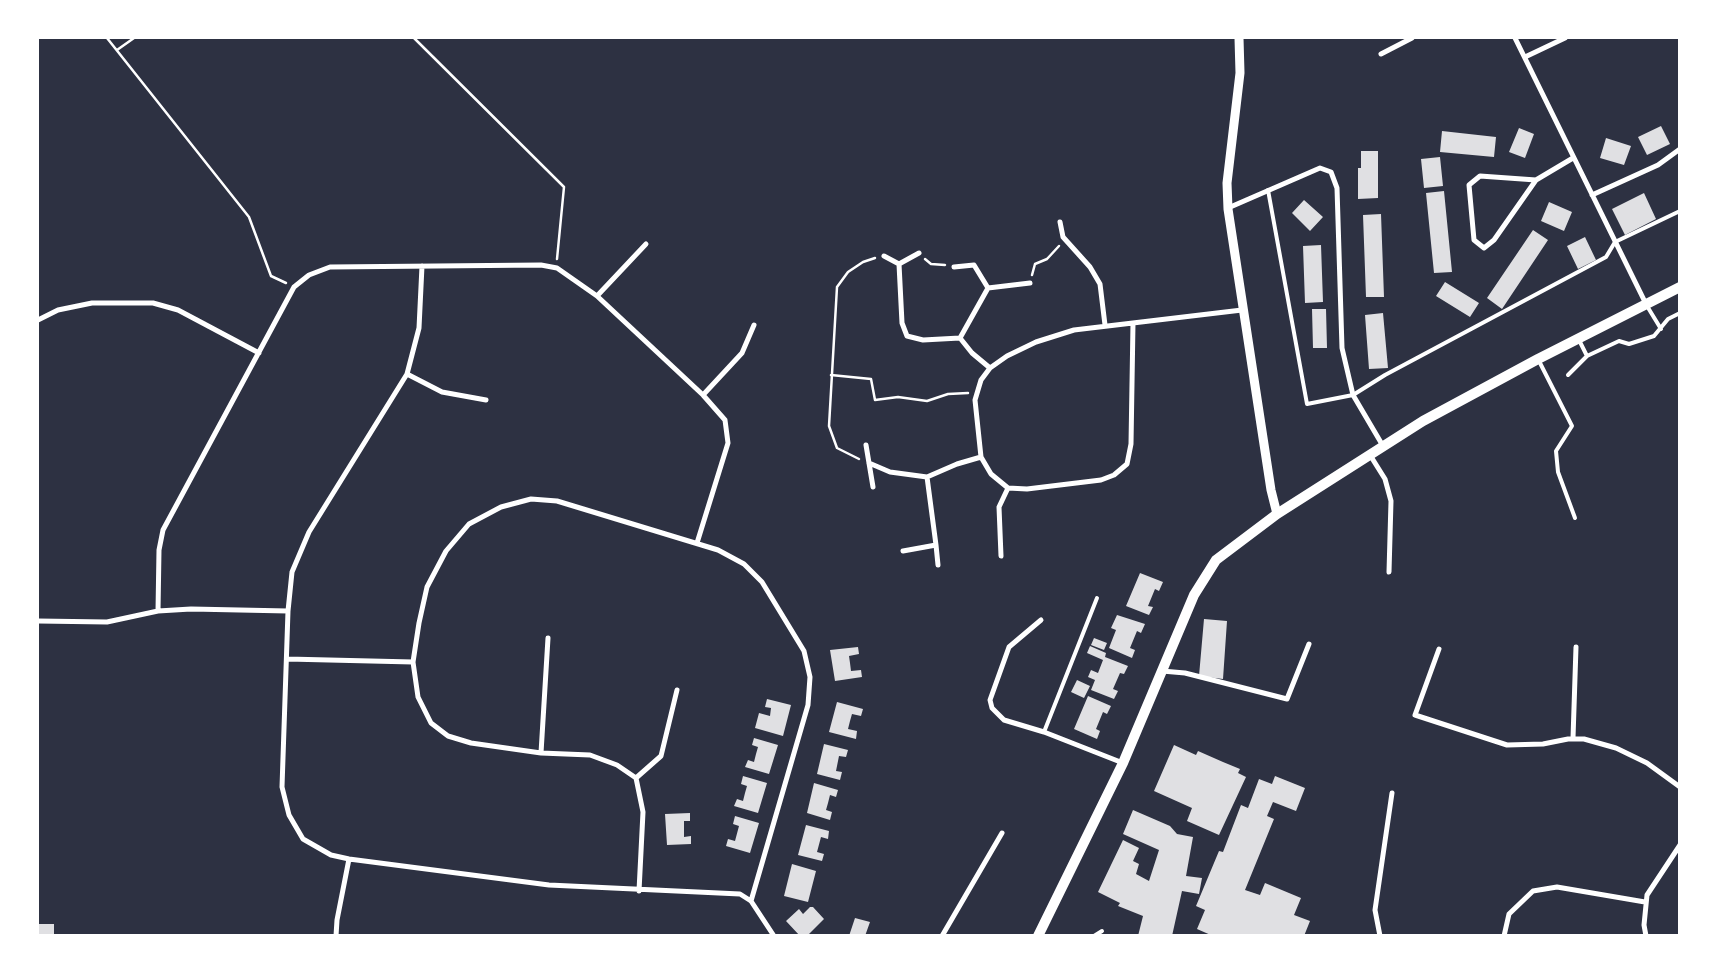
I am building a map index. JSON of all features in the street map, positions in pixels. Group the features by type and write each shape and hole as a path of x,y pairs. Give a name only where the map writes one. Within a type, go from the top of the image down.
{"main road":[{"path":"1039,935 1123,763 1194,595 1216,560 1276,514 1383,446 1538,359 1680,287"}],"street":[{"path":"1239,38 1240,73 1227,183 1228,208 1242,310 1276,514"},
{"path":"1381,54 1412,38"},
{"path":"1515,38 1646,304"},
{"path":"1525,57 1565,38"},
{"path":"1592,196 1658,165 1680,149"},
{"path":"1536,180 1480,176 1470,185 1474,240 1484,248 1494,240 1536,180 1573,158"},
{"path":"1228,208 1320,168 1331,172 1337,188 1342,348 1353,395 1383,446"},
{"path":"1060,222 1062,237 1090,267 1100,284 1106,325"},
{"path":"597,296 646,244"},
{"path":"900,264 919,253"},
{"path":"884,256 900,264"},
{"path":"900,264 902,323 907,336 923,340 960,338"},
{"path":"158,611 159,550 163,530 294,288 309,275 330,267 541,265 557,268 597,296 703,395 725,420 728,443 697,543"},
{"path":"954,267 974,265 988,288"},
{"path":"422,266 420,328 407,374 309,532 292,572 288,611 282,787 290,816 303,839 330,855 349,859 549,886 740,894 751,901 774,936"},
{"path":"988,288 1030,283"},
{"path":"960,338 988,288"},
{"path":"38,320 58,310 92,303 153,303 178,310 259,353"},
{"path":"1133,323 1131,444 1127,464 1114,475 1101,480 1027,489 1008,488 991,474 981,457 975,400 981,380 990,368 1007,356 1036,342 1074,330 1242,310"},
{"path":"703,395 742,353 754,325"},
{"path":"960,338 972,353 990,368"},
{"path":"407,374 442,392 486,400"},
{"path":"866,445 873,487"},
{"path":"1370,455 1386,479 1391,501 1389,572"},
{"path":"869,463 890,472 927,477 956,464 981,457"},
{"path":"927,477 938,565"},
{"path":"1001,556 999,507 1008,488"},
{"path":"639,890 643,812 636,778 617,765 590,755 541,753 471,743 448,736 431,723 418,697 413,662 427,587 446,551 469,524 501,507 531,499 557,501 718,550 744,564 762,582 804,651 810,677 808,706 751,901"},
{"path":"903,551 936,545"},
{"path":"38,621 107,622 158,611 191,608 288,611"},
{"path":"1041,620 1009,647 990,700 996,714 1004,720 1044,732 1123,763"},
{"path":"541,753 548,638"},
{"path":"1162,671 1185,673 1287,698 1309,644"},
{"path":"1573,738 1576,647"},
{"path":"1439,649 1415,715 1507,745 1543,744 1573,738 1584,739 1616,748 1647,763 1680,787"},
{"path":"286,659 413,662"},
{"path":"636,778 661,756 677,690"},
{"path":"1380,936 1375,910 1392,793"},
{"path":"942,936 1002,832"},
{"path":"1646,936 1644,925 1647,895 1680,845"},
{"path":"336,936 337,920 349,859"},
{"path":"1504,936 1509,914 1533,892 1557,887 1645,902"}],"lane":[{"path":"1268,190 1307,404 1353,395 1385,375 1606,257 1615,242 1680,211"},
{"path":"1646,304 1660,328"},
{"path":"1568,375 1587,356 1619,341 1629,344 1654,336 1668,319 1680,313"},
{"path":"1578,338 1587,356"},
{"path":"1538,359 1572,426 1556,450 1558,472 1575,518"},
{"path":"1044,732 1097,598"},
{"path":"1094,936 1102,931"}],"path":[{"path":"107,38 249,217 271,276 294,288"},
{"path":"117,50 134,38"},
{"path":"414,38 564,187 557,268"},
{"path":"1030,283 1035,264 1047,259 1066,240"},
{"path":"919,253 931,264 954,267"},
{"path":"869,463 837,448 830,426 831,374 838,287 848,272 863,262 884,256"},
{"path":"831,374 871,379 875,400 898,397 927,401 948,394 977,393"}],"building":[{"path":"1661,126 1670,144 1647,155 1638,137"},
{"path":"1519,128 1534,134 1525,158 1509,152"},
{"path":"1442,131 1496,137 1494,157 1440,152"},
{"path":"1606,138 1631,146 1624,165 1600,158"},
{"path":"1361,151 1378,151 1378,198 1358,199 1358,168 1361,168"},
{"path":"1440,157 1443,186 1424,188 1421,159"},
{"path":"1444,191 1452,272 1434,273 1426,193"},
{"path":"1644,193 1656,219 1625,235 1612,209"},
{"path":"1304,200 1323,217 1310,231 1292,213"},
{"path":"1549,202 1572,212 1564,231 1541,221"},
{"path":"1381,214 1384,297 1366,297 1363,215"},
{"path":"1533,230 1548,240 1502,309 1487,298"},
{"path":"1585,237 1596,260 1578,269 1567,246"},
{"path":"1321,245 1323,302 1305,303 1303,246"},
{"path":"1445,282 1479,303 1470,317 1436,296"},
{"path":"1312,309 1326,309 1327,348 1313,348"},
{"path":"1383,313 1388,368 1369,369 1365,315"},
{"path":"1140,573 1163,582 1159,591 1155,589 1148,606 1153,607 1149,615 1126,606"},
{"path":"1117,615 1145,624 1141,633 1137,631 1130,648 1135,650 1132,658 1109,648 1116,630 1111,628"},
{"path":"1204,619 1227,621 1223,679 1199,676"},
{"path":"1094,638 1107,643 1104,650 1091,645"},
{"path":"1090,646 1106,653 1105,657 1128,666 1124,674 1120,673 1113,689 1118,691 1114,699 1091,690 1095,680 1088,677 1091,670 1098,673 1103,660 1087,653"},
{"path":"858,647 859,654 849,656 851,671 861,670 862,677 835,681 830,650"},
{"path":"1077,680 1090,686 1084,698 1071,692"},
{"path":"1088,696 1111,706 1107,714 1103,712 1096,729 1100,731 1097,739 1074,729"},
{"path":"767,699 791,705 783,736 755,728 759,713 770,716 771,708 765,707"},
{"path":"837,702 863,709 861,716 852,714 848,729 857,731 856,739 829,732"},
{"path":"754,738 778,745 769,774 745,767 748,760 754,762 758,747 752,745"},
{"path":"824,744 848,750 846,757 839,756 836,771 842,772 840,780 817,774"},
{"path":"1174,745 1196,755 1198,751 1240,769 1238,773 1246,777 1219,835 1187,821 1192,808 1154,791"},
{"path":"743,776 767,783 758,813 734,806 737,799 743,801 747,786 741,784"},
{"path":"1275,776 1305,788 1296,811 1273,802 1267,816 1274,819 1245,890 1260,895 1265,883 1301,898 1294,915 1310,921 1304,936 1213,936 1197,929 1205,910 1196,906 1219,851 1223,852 1241,805 1248,808 1259,779 1272,784"},
{"path":"814,783 838,790 836,797 830,795 826,810 832,812 830,820 807,813"},
{"path":"1133,810 1170,826 1177,834 1193,837 1186,876 1202,878 1199,894 1182,891 1172,936 1138,936 1143,916 1118,906 1120,903 1098,892 1123,840 1139,848 1133,861 1139,864 1136,874 1149,881 1159,850 1123,834"},
{"path":"690,813 690,821 684,821 684,837 691,836 691,844 667,845 665,814"},
{"path":"735,816 759,823 750,853 726,846 728,839 735,841 739,826 733,824"},
{"path":"806,825 829,831 828,839 821,837 817,852 824,854 822,861 798,855"},
{"path":"792,864 816,871 808,902 784,896"},
{"path":"810,907 813,907 824,919 807,936 800,936 786,921 799,909 803,914"},
{"path":"855,918 870,922 865,936 849,936"},
{"path":"38,924 54,924 54,936 38,936"}]}
